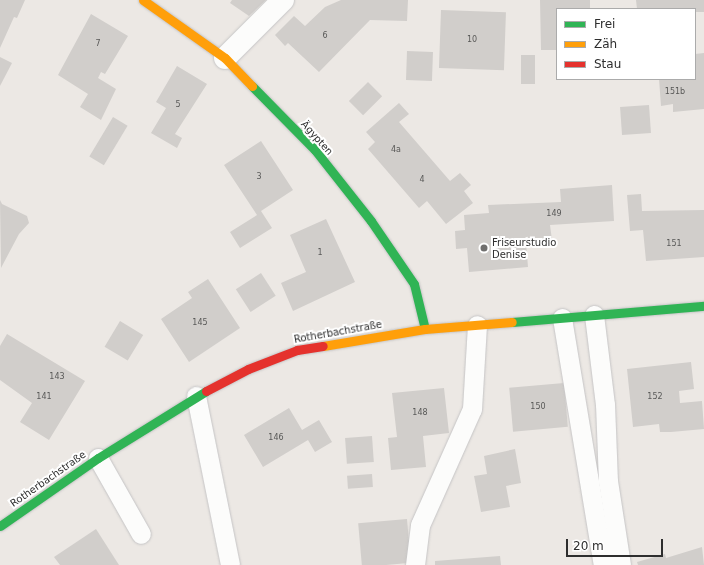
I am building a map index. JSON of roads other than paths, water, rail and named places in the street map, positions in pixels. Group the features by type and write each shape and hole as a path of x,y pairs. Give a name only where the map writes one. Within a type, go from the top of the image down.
{"street":[{"name":"Ägypten","path":"143,0 225,58 315,150 371,221 414,284 425,329"},
{"path":"225,58 283,0"},
{"name":"Rotherbachstraße","path":"0,526 98,458 196,396 248,369 297,350 425,329 704,306"}],"lane":[{"path":"594,315 605,404 608,480 621,565"},
{"path":"562,318 603,565"},
{"path":"415,565 420,525 472,409 477,325"},
{"path":"196,396 230,565"},
{"path":"98,458 141,534"}],"place":[{"name":"Friseurstudio Denise","path":"484,248"}]}
